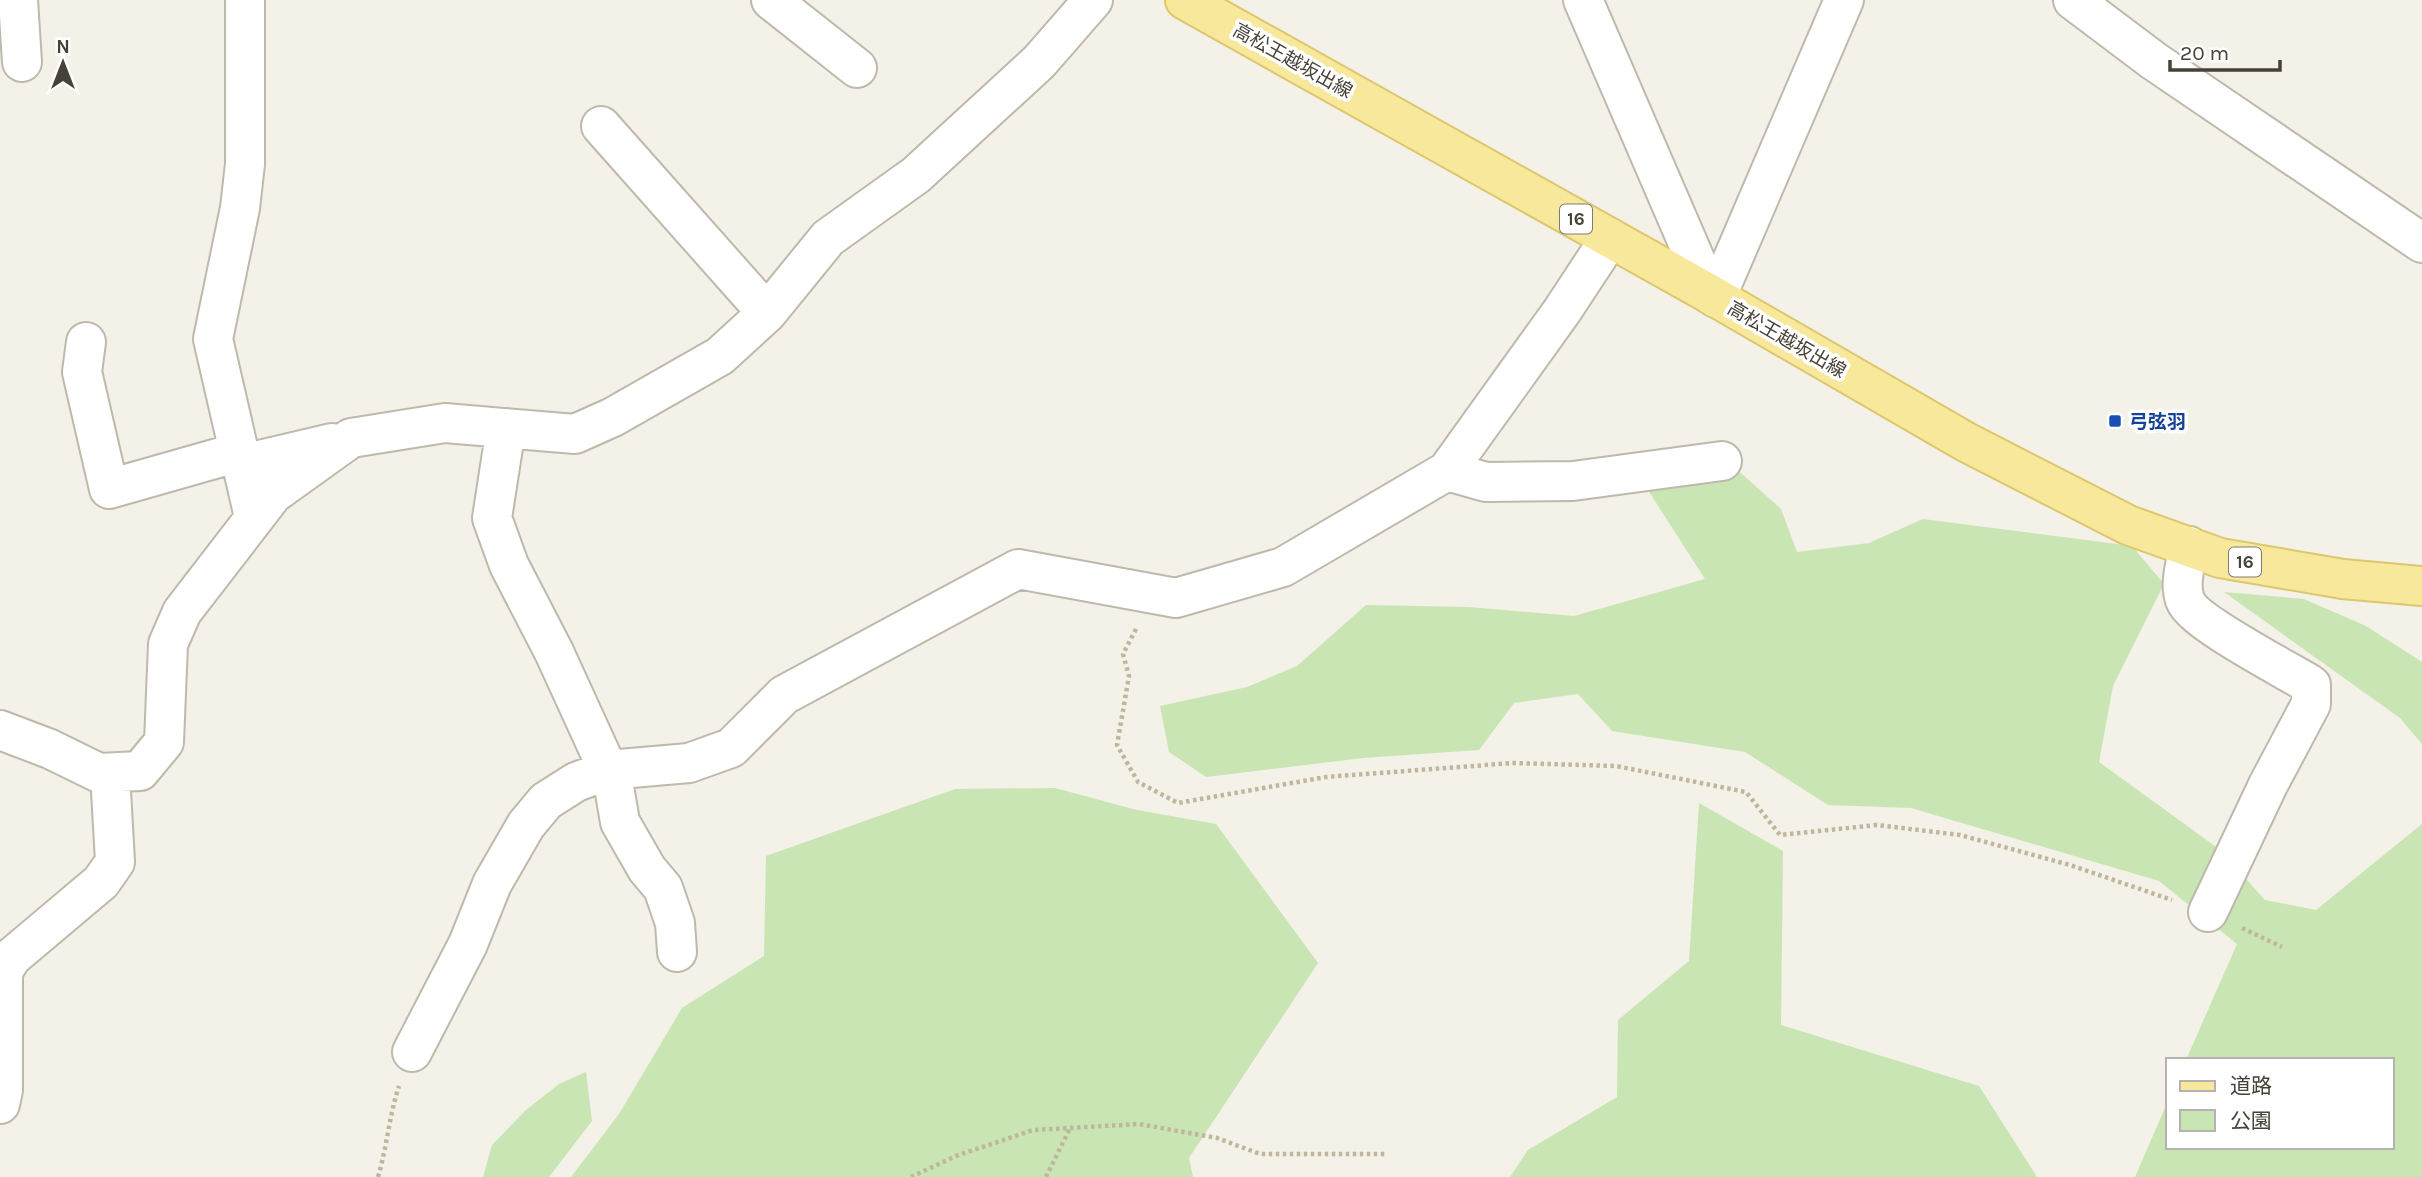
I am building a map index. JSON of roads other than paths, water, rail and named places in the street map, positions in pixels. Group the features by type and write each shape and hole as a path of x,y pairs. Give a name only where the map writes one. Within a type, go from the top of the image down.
{"main road":[{"name":"高松王越坂出線","path":"1185,0 1713,296 1966,442 2128,525 2221,558 2343,579 2422,586"}],"street":[{"path":"18,0 22,62"},
{"path":"244,0 245,164 240,208 213,339 254,517"},
{"path":"771,0 857,68"},
{"path":"86,342 82,372 109,489 241,458 445,423 575,434 601,423 719,356 767,313 828,238 916,175 1039,62 1093,0"},
{"path":"1583,0 1713,296"},
{"path":"1713,296 1844,0"},
{"path":"2073,0 2154,61 2422,243"},
{"path":"601,126 767,313"},
{"path":"412,1052 468,944 492,884 526,825 546,801 576,782 608,770 690,763 731,748 784,695 1018,569 1176,598 1283,567 1447,471 1562,312 1610,238"},
{"path":"506,428 492,518 509,565 554,652 613,781 620,822 647,869 663,888 675,923 677,951"},
{"path":"0,730 50,749 99,773 140,771 164,743 168,644 182,612 273,494 351,438"},
{"path":"1447,471 1486,482 1573,481 1722,461"},
{"path":"2189,546 2182,585 2186,602 2203,620 2311,685 2311,704 2268,785 2208,912"},
{"path":"0,1104 3,1090 3,971 12,957 101,882 115,862 110,773"}],"place":[{"name":"弓弦羽","path":"2115,421"}]}
